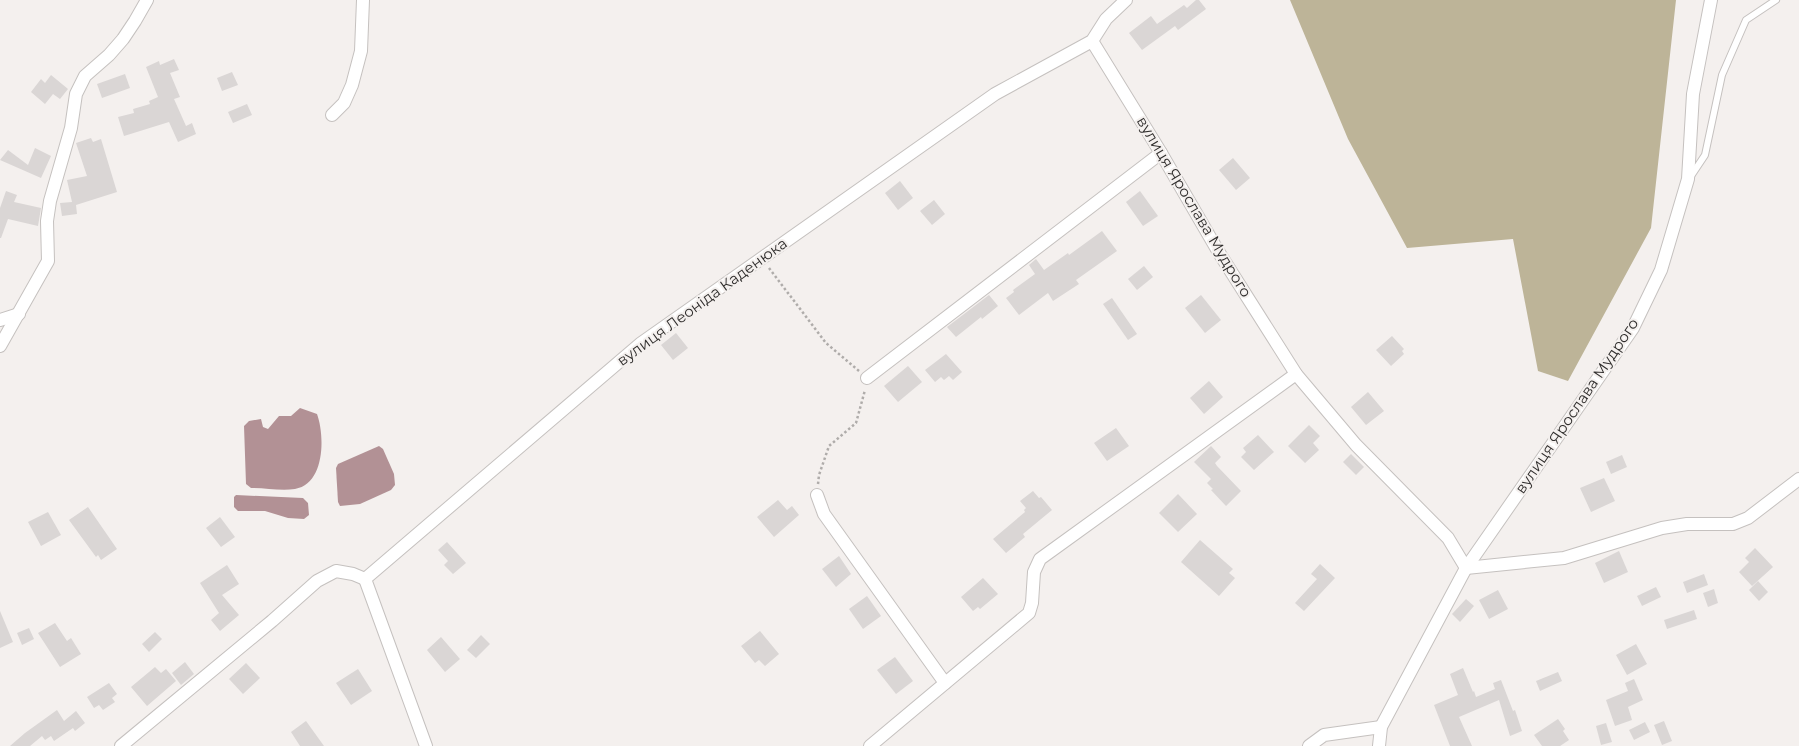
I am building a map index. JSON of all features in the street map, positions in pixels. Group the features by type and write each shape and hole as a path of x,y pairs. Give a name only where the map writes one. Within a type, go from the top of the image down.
{"street":[{"path":"0,346 48,261 47,220 50,201 71,128 76,94 85,76 109,55 123,39 147,0"},
{"path":"332,115 344,103 352,85 361,51 363,0"},
{"name":"вулиця Леоніда Каденюка","path":"365,579 640,344 995,94 1092,41 1106,19 1126,0"},
{"name":"вулиця Ярослава Мудрого","path":"1379,746 1381,727 1466,568 1633,328 1661,270 1688,179 1693,94 1711,0"},
{"name":"вулиця Ярослава Мудрого","path":"1092,41 1161,153 1218,251 1296,374 1356,445 1448,538 1466,568"},
{"path":"867,378 1161,153"},
{"path":"0,320 19,314"},
{"path":"870,746 944,682 1029,613 1032,603 1034,572 1040,559 1296,374"},
{"path":"1466,568 1564,558 1662,528 1687,524 1733,524 1748,518 1799,478"},
{"path":"817,495 824,514 944,682"},
{"path":"121,746 272,621 317,581 336,572 353,574 365,579 426,746"},
{"path":"1309,746 1324,735 1381,727"}],"lane":[{"path":"1688,179 1705,154 1722,75 1746,20 1776,0"}],"path":[{"path":"762,258 826,343 867,378 856,423 828,446 819,475 817,495"}],"shaded area":[{"path":"1290,0 1676,0 1651,228 1568,381 1538,371 1513,239 1407,248 1348,139"},
{"path":"300,408 317,414 320,423 320,458 312,478 305,485 295,489 251,488 246,484 244,426 249,421 261,419 263,427 268,429 279,416 291,416"},
{"path":"379,446 383,449 394,474 395,485 391,490 360,504 340,506 338,502 336,468 338,464"},
{"path":"236,495 303,498 308,503 309,515 304,519 288,518 265,511 238,511 234,507 234,497"}],"building":[{"path":"1196,0 1199,0 1206,9 1178,30 1175,26 1142,50 1129,33 1151,16 1157,24 1184,5 1187,8"},
{"path":"174,59 179,70 170,73 180,97 174,99 186,126 192,123 196,134 178,142 169,122 124,136 118,117 134,113 133,109 150,104 149,101 158,97 146,67 159,61 160,65"},
{"path":"232,72 238,85 222,91 217,78"},
{"path":"125,74 130,88 102,98 97,84"},
{"path":"51,75 68,89 60,99 53,94 45,104 31,92 41,79 45,83"},
{"path":"247,104 252,115 233,123 228,112"},
{"path":"91,138 93,142 101,139 117,192 76,205 77,214 62,216 60,203 72,202 67,180 87,176 76,143"},
{"path":"35,148 51,156 41,178 0,160 8,150 28,165"},
{"path":"1233,158 1250,178 1236,190 1219,170"},
{"path":"900,181 913,198 898,210 885,193"},
{"path":"6,191 17,195 14,202 41,208 38,226 8,219 0,238 0,208"},
{"path":"1140,191 1158,216 1143,226 1126,202"},
{"path":"934,200 945,214 932,225 920,211"},
{"path":"1102,231 1117,251 1076,280 1079,284 1053,301 1048,293 1019,315 1006,298 1014,292 1013,290 1035,274 1029,265 1036,259 1044,270 1068,253 1069,255"},
{"path":"1144,266 1153,277 1137,290 1128,279"},
{"path":"989,295 998,306 956,337 947,327"},
{"path":"1201,295 1221,320 1205,333 1185,308"},
{"path":"1112,298 1137,334 1128,340 1103,304"},
{"path":"676,333 688,348 673,360 661,345"},
{"path":"1392,336 1404,349 1402,351 1404,354 1391,366 1376,350"},
{"path":"946,354 962,372 953,380 949,376 944,380 941,377 935,382 925,370"},
{"path":"908,366 922,382 898,402 884,386"},
{"path":"1209,381 1223,397 1204,414 1190,398"},
{"path":"1368,392 1384,411 1366,425 1351,407"},
{"path":"1309,425 1320,436 1313,443 1319,450 1305,463 1288,446"},
{"path":"1116,428 1129,446 1107,461 1094,443"},
{"path":"1258,435 1274,452 1254,470 1241,457 1246,452 1243,448"},
{"path":"1211,446 1221,457 1215,463 1217,466 1241,491 1226,506 1207,483 1211,479 1194,462"},
{"path":"1351,454 1364,467 1356,475 1343,462"},
{"path":"1622,455 1627,467 1611,474 1606,462"},
{"path":"1604,478 1615,501 1591,512 1580,488"},
{"path":"1033,491 1052,510 1023,534 1025,537 1006,553 993,539 1025,512 1026,508 1020,501"},
{"path":"1178,494 1197,514 1178,532 1159,513"},
{"path":"778,500 787,510 792,506 799,515 774,537 757,517"},
{"path":"88,507 117,549 101,560 98,555 96,557 69,520"},
{"path":"48,512 61,535 41,546 28,522"},
{"path":"220,517 235,537 221,547 206,528"},
{"path":"1200,540 1233,569 1229,573 1235,578 1219,596 1181,562"},
{"path":"447,542 466,563 453,574 444,565 448,561 438,550"},
{"path":"1755,548 1773,567 1752,586 1739,572 1749,562 1745,558"},
{"path":"1619,551 1628,572 1604,583 1595,563"},
{"path":"839,556 851,574 836,587 822,569"},
{"path":"1320,564 1335,578 1304,611 1295,603 1317,579 1311,574"},
{"path":"227,565 239,584 222,595 239,615 220,631 211,620 219,613 200,583"},
{"path":"1704,574 1708,585 1687,593 1683,582"},
{"path":"983,578 998,594 980,609 978,607 973,611 961,597"},
{"path":"1758,581 1768,592 1759,601 1749,590"},
{"path":"1656,587 1661,597 1642,606 1637,596"},
{"path":"1714,589 1718,603 1708,607 1703,593"},
{"path":"1498,590 1508,609 1489,619 1479,600"},
{"path":"867,596 881,616 863,629 849,609"},
{"path":"1466,599 1474,606 1460,622 1452,614"},
{"path":"1694,610 1697,619 1667,629 1664,620"},
{"path":"0,611 13,642 0,648"},
{"path":"55,623 67,641 71,638 81,654 60,667 38,633"},
{"path":"29,628 34,639 22,645 17,633"},
{"path":"760,631 779,654 765,666 759,660 755,663 741,646"},
{"path":"155,632 162,639 149,652 142,644"},
{"path":"481,635 490,644 476,658 467,650"},
{"path":"441,637 460,659 445,672 427,650"},
{"path":"1636,644 1647,664 1627,675 1616,655"},
{"path":"895,657 913,681 896,694 877,670"},
{"path":"185,662 194,674 181,685 172,673"},
{"path":"246,663 260,678 243,694 229,679"},
{"path":"155,667 161,673 166,669 176,681 147,706 131,687"},
{"path":"1463,668 1476,697 1495,689 1493,683 1501,680 1513,711 1515,710 1522,731 1510,736 1499,700 1459,717 1472,746 1450,746 1434,705 1458,695 1450,674"},
{"path":"358,669 372,691 351,705 336,683"},
{"path":"1558,672 1562,681 1540,691 1536,681"},
{"path":"1634,679 1643,700 1628,707 1632,720 1615,726 1606,700 1628,691 1625,683"},
{"path":"109,683 117,694 112,698 115,702 103,710 99,705 94,708 87,697"},
{"path":"57,710 64,721 76,711 85,723 75,731 73,728 54,741 51,736 45,740 42,736 30,746 10,746 25,733"},
{"path":"1558,719 1565,729 1563,731 1569,740 1560,746 1542,746 1534,735"},
{"path":"306,721 324,746 300,746 291,732"},
{"path":"1664,721 1672,741 1662,745 1654,725"},
{"path":"1645,722 1650,732 1634,740 1629,730"},
{"path":"1606,723 1612,742 1601,745 1596,726"}]}
